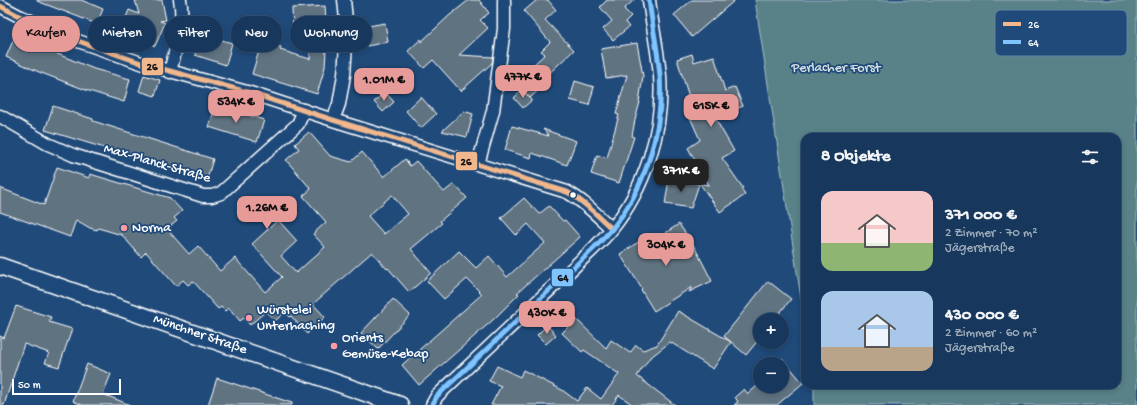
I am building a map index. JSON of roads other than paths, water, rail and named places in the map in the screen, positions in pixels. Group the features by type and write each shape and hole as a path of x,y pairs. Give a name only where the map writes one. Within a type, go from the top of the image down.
{"main road":[{"name":"Münchner Straße","path":"0,266 400,405"}],"street":[{"path":"170,72 179,34 182,7 180,0"},
{"path":"333,120 339,104 344,75 347,29 344,0"},
{"path":"478,164 493,111 504,29 504,0"},
{"path":"432,405 437,396 586,256 612,229 631,200 644,175 656,134 659,104 660,76 649,0"},
{"path":"0,6 19,16 78,41 144,64 248,92 333,120 567,192 574,195 587,205 612,229"},
{"name":"Max-Planck-Straße","path":"0,116 48,144 73,155 203,196 212,196 222,193 298,124 304,110"}],"place":[{"name":"Norma","path":"124,228"},
{"name":"Würstelei Unterhaching","path":"249,318"},
{"name":"Orients Gemüse-Kebap","path":"334,346"}],"park label":[{"name":"Perlacher Forst","path":"836,68"}]}
